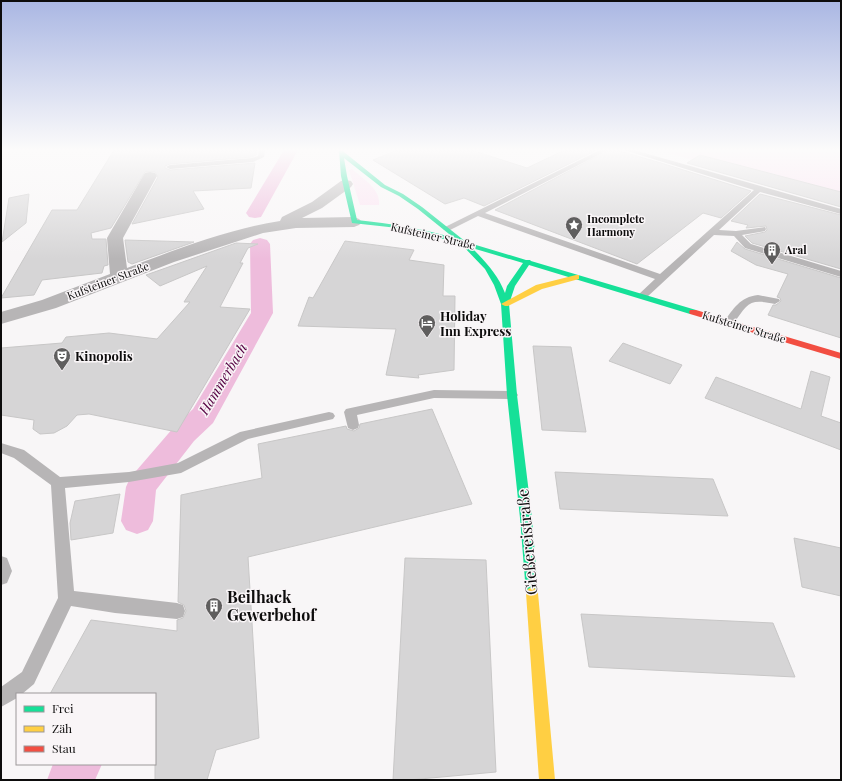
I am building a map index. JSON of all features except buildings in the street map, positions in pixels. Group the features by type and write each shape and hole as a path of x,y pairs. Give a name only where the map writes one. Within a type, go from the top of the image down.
{"main road":[{"path":"347,186 354,222"},
{"path":"383,186 389,197"},
{"name":"Gießereistraße","path":"384,186 405,197 447,228 463,242 488,268 498,285 505,304 512,396 526,518 547,780"},
{"path":"380,224 386,214"},
{"name":"Kufsteiner Straße","path":"354,222 380,224 427,232 841,356"},
{"name":"Gießereistraße","path":"505,304 511,286 528,261"},
{"path":"505,304 525,292 545,284 577,277"}],"street":[{"path":"119,276 115,238 144,186"},
{"path":"276,225 317,206 343,186"},
{"name":"Kufsteiner Straße","path":"1,318 48,304 168,258 276,225 318,222 354,222"}],"lane":[{"path":"447,228 532,186"},
{"path":"750,186 841,212"},
{"path":"642,296 759,189"},
{"path":"478,213 661,278"},
{"path":"711,232 736,234 762,229"},
{"path":"736,234 748,246 841,274"},
{"path":"729,322 745,301 750,298 761,298 775,301"},
{"path":"353,425 350,412 434,394 512,396"},
{"path":"1,448 19,454 58,483 129,477 181,468 245,435 329,416"},
{"path":"1,698 28,678 66,598 58,483"},
{"path":"1,563 4,571 1,578"},
{"path":"66,598 115,605 177,611"}],"shaded area":[{"path":"354,186 371,186 377,194 379,205 360,205"},
{"path":"788,186 841,186 841,201"}],"waterway":[{"name":"Hammerbach","path":"255,213 270,186"},
{"name":"Hammerbach","path":"137,521 141,487 184,434 203,416 262,313 260,244"},
{"name":"Hammerbach","path":"69,780 79,765"}],"traffic: fast":[{"path":"346,186 354,222 398,226 427,232 693,312"},
{"path":"384,186 401,195 420,208 463,242 488,268 498,285 505,304 512,395 526,518 532,593"},
{"path":"505,304 511,286 528,261"}],"traffic: slow":[{"path":"505,304 539,287 576,277"},
{"path":"532,593 547,780"}],"traffic: jam":[{"path":"693,312 841,356"}],"place":[{"name":"Incomplete Harmony","path":"574,240"},
{"name":"Aral","path":"772,265"},
{"name":"Holiday Inn Express","path":"427,338"},
{"name":"Kinopolis","path":"62,371"},
{"name":"Beilhack Gewerbehof","path":"214,621"}]}
